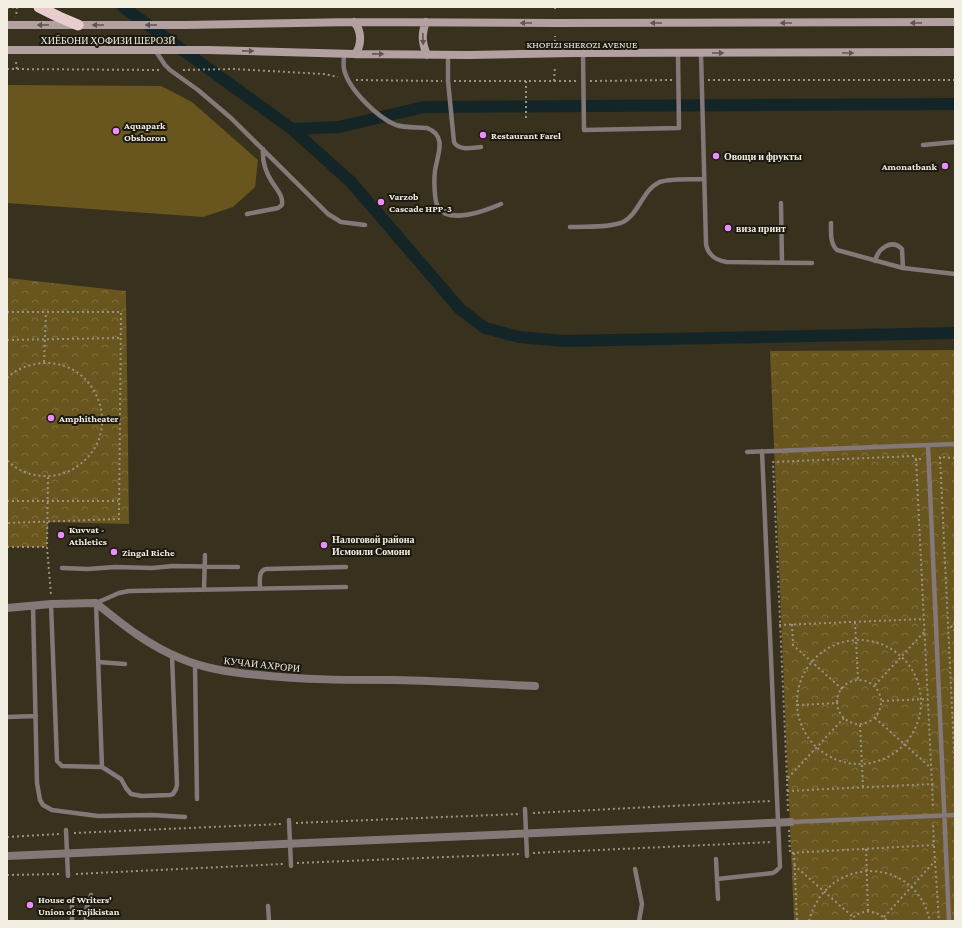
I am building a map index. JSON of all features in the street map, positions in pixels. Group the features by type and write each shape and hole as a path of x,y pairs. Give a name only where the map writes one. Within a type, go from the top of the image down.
{"highway":[{"path":"39,7 78,25"}],"main road":[{"path":"354,22 359,30 360,40 359,50 355,54"},
{"name":"KHOFIZI SHEROZI AVENUE","path":"185,24 354,22 955,22"},
{"path":"426,22 423,29 422,40 427,55"},
{"name":"ХИЁБОНИ ҲОФИЗИ ШЕРОЗӢ","path":"78,25 185,24"},
{"path":"7,25 78,25"},
{"name":"ХИЁБОНИ ҲОФИЗИ ШЕРОЗӢ","path":"7,50 209,50"},
{"name":"KHOFIZI SHEROZI AVENUE","path":"209,50 427,55 955,52"}],"street":[{"path":"7,608 51,604 96,603"},
{"name":"КУЧАИ АХРОРИ","path":"96,603 132,632 172,655 195,664 236,672 274,677 430,681 535,686"},
{"path":"7,856 791,822"}],"lane":[{"path":"155,50 165,64 211,100 328,214 342,222 365,224"},
{"path":"583,53 584,130 679,128 678,53"},
{"path":"701,53 707,249 712,257 726,262 812,263"},
{"path":"344,54 344,69 356,92 386,120 398,126 427,128 437,136 440,146 435,172 436,200 437,205 443,212 454,215 470,214 501,204"},
{"path":"448,55 448,81 452,103 454,138 456,145 461,148 480,147"},
{"path":"923,145 955,142"},
{"path":"247,214 278,208 282,203 280,194 266,172 262,156 263,149"},
{"path":"570,227 622,223 628,218 656,184 663,181 704,179"},
{"path":"781,203 782,262"},
{"path":"831,223 832,243 835,249 903,268 955,274"},
{"path":"875,260 883,247 895,245 902,249 903,268"},
{"path":"747,452 955,444"},
{"path":"928,445 949,921"},
{"path":"717,879 766,874 776,872 780,867 762,451"},
{"path":"204,555 204,590"},
{"path":"62,568 238,567"},
{"path":"260,588 261,572 266,568 346,567"},
{"path":"102,767 96,603 109,596 129,592 346,587"},
{"path":"51,604 57,761 62,766 102,767 121,778 128,791 135,795 170,795 175,792 177,785 172,655"},
{"path":"33,606 38,794 40,800 47,808 89,816 185,817"},
{"path":"98,662 125,664"},
{"path":"195,664 197,799"},
{"path":"7,716 36,716"},
{"path":"525,811 527,854"},
{"path":"791,822 955,815"},
{"path":"289,822 291,865"},
{"path":"66,832 68,875"},
{"path":"716,858 718,899"},
{"path":"635,869 642,904 639,921"},
{"path":"86,921 86,910 91,895"},
{"path":"72,899 72,921"},
{"path":"268,906 269,921"}],"path":[{"path":"7,8 17,7 16,19"},
{"path":"555,36 555,42"},
{"path":"16,62 17,70"},
{"path":"554,81 555,66"},
{"path":"7,69 233,69 324,74 362,81 678,80"},
{"path":"701,80 955,80"},
{"path":"526,81 526,118"},
{"path":"7,312 121,312 119,520 7,522"},
{"path":"44,362 46,312"},
{"path":"7,340 120,338"},
{"path":"7,378 12,373 27,366 44,362 59,364 73,370 86,379 95,391 101,405 102,421 99,438 92,453 80,465 65,473 48,476 30,474 13,466 7,460"},
{"path":"102,421 119,421"},
{"path":"844,718 787,779 773,462 915,456 916,459 955,458"},
{"path":"940,458 955,772"},
{"path":"796,921 794,853 934,845 916,459"},
{"path":"48,476 47,547 51,604"},
{"path":"7,502 118,501"},
{"path":"7,547 47,547"},
{"path":"770,625 924,619"},
{"path":"855,622 858,679"},
{"path":"951,627 955,622"},
{"path":"792,624 793,645 842,689"},
{"path":"947,627 955,627"},
{"path":"951,627 955,631"},
{"path":"875,685 924,632"},
{"path":"856,640 877,642 902,656 915,674 919,684 921,699 920,715 917,724 913,734 904,744 891,756 882,760 862,764 841,762 832,758 816,747 808,738 803,729 797,705 798,689 801,679 811,662 827,648 846,641 856,640"},
{"path":"858,679 875,685 882,701 880,712 875,718 866,724 860,725 849,722 844,718 838,709 837,697 847,683 858,679"},
{"path":"882,701 928,699"},
{"path":"797,705 837,703"},
{"path":"875,718 931,768"},
{"path":"860,725 863,788"},
{"path":"787,791 943,784"},
{"path":"7,836 525,811 777,801"},
{"path":"7,875 68,875 790,841"},
{"path":"866,849 868,911"},
{"path":"884,917 935,861"},
{"path":"794,866 854,917"},
{"path":"808,921 816,902 824,891 837,880 847,875 867,871 896,877 911,888 920,897 930,921"},
{"path":"850,921 862,912 868,911 879,914 888,921"}],"green space":[{"name":"Aquapark Obshoron","path":"7,85 161,86 192,102 258,160 255,187 233,207 203,217 7,203"},
{"path":"7,278 126,291 129,524 48,522 47,547 7,547"},
{"path":"955,350 955,921 794,921 770,351"}],"waterway":[{"path":"123,7 292,129 351,182 460,309 485,328 519,337 564,341 955,333"},
{"path":"292,129 339,127 424,107 955,104"}],"place":[{"name":"Aquapark Obshoron","path":"116,131"},
{"name":"Restaurant Farel","path":"483,135"},
{"name":"Овощи и фрукты","path":"716,156"},
{"name":"Amonatbank","path":"945,166"},
{"name":"Varzob Cascade HPP-3","path":"381,202"},
{"name":"виза принт","path":"728,228"},
{"name":"Amphitheater","path":"51,418"},
{"name":"Kuvvat - Athletics","path":"61,535"},
{"name":"Налоговой района Исмоили Сомони","path":"324,545"},
{"name":"Zingal Riche","path":"114,552"},
{"name":"House of Writers' Union of Tajikistan","path":"30,905"}]}
